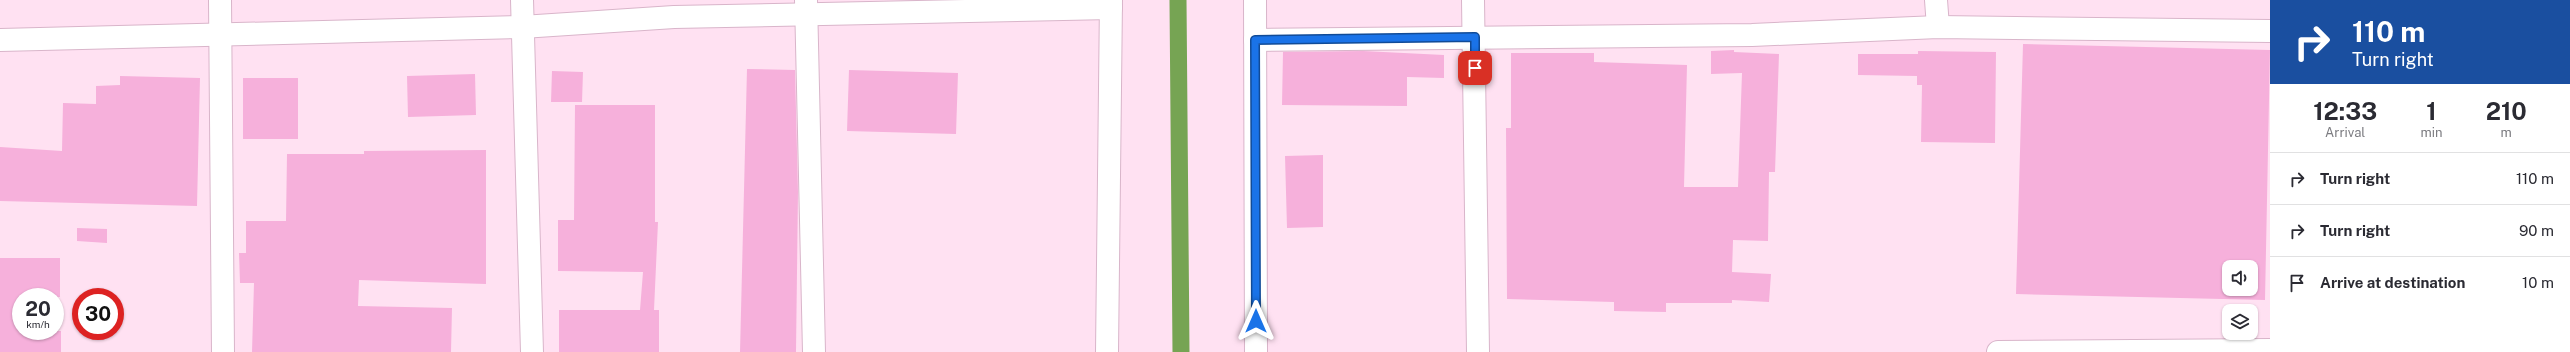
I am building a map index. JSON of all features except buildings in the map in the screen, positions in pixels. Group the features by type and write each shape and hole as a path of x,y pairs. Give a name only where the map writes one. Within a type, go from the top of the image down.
{"street":[{"path":"220,0 223,352"},
{"path":"522,0 532,352"},
{"path":"1255,0 1256,352"},
{"path":"1473,0 1475,37 1478,352"},
{"path":"1936,0 1938,27"},
{"path":"0,40 522,27 806,8 1111,4 1107,352"},
{"path":"806,8 814,352"},
{"path":"1255,40 1752,35 1938,27 2270,31"},
{"path":"1998,352 2270,350"}],"waterway":[{"path":"1178,0 1181,352"}],"route":[{"path":"1256,321 1255,40 1475,37 1475,68"}]}
